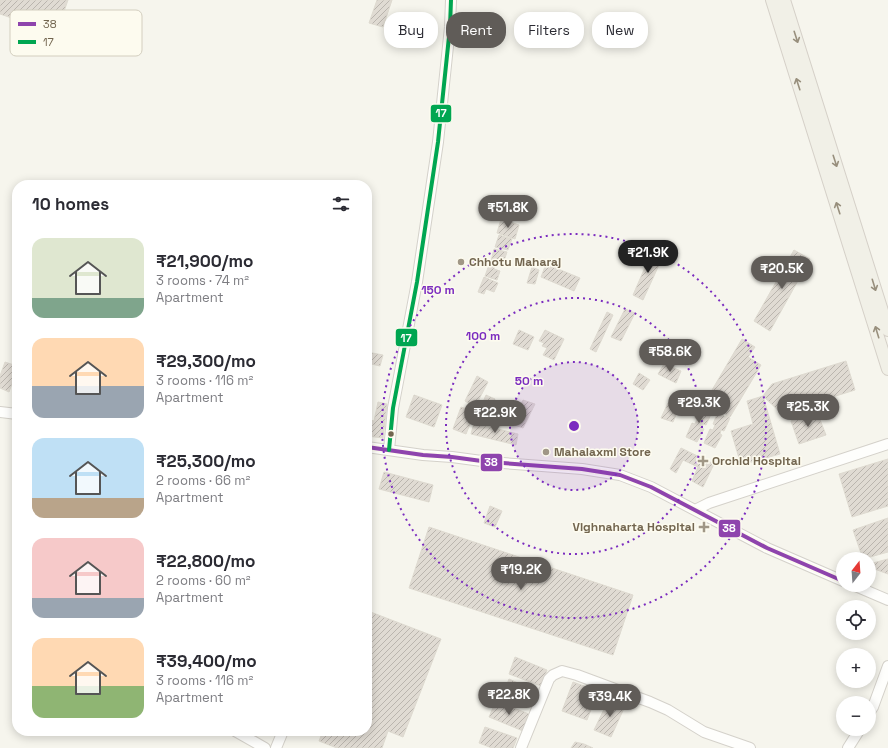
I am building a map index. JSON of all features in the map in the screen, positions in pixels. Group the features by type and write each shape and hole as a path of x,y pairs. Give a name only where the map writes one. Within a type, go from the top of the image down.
{"main road":[{"path":"772,0 888,369"},
{"path":"784,0 888,330"}],"street":[{"path":"389,450 393,408 417,282 438,142 450,27 451,0"},
{"path":"0,412 12,413"},
{"path":"695,510 709,503 888,444"},
{"path":"372,448 489,462 582,470 620,475 652,487 767,548 836,578"},
{"path":"869,592 888,600"},
{"path":"876,699 888,666"},
{"path":"522,748 549,679 553,674 562,671 577,675 650,702 668,710 704,732 750,748"},
{"path":"244,736 265,748"},
{"path":"276,748 281,736"},
{"path":"848,748 856,736"}],"building":[{"path":"0,0 68,0 64,10 10,10 10,17 0,14"},
{"path":"377,0 392,0 388,12 384,12 383,27 369,23"},
{"path":"501,219 519,225 515,239 497,233"},
{"path":"499,235 512,239 508,250 495,247"},
{"path":"494,249 507,252 503,264 491,261"},
{"path":"653,249 664,254 643,300 633,295"},
{"path":"794,250 810,259 770,331 754,321"},
{"path":"546,264 580,278 574,291 541,277"},
{"path":"489,265 495,266 494,269 500,271 497,280 485,276"},
{"path":"532,267 539,270 535,284 527,283"},
{"path":"484,277 498,283 494,292 486,289 484,294 478,292"},
{"path":"625,309 635,313 621,341 611,337"},
{"path":"607,312 613,315 596,352 590,349"},
{"path":"519,330 534,337 528,350 513,344"},
{"path":"545,330 564,339 554,360 543,355 547,348 542,346 544,343 539,341"},
{"path":"742,339 755,347 748,357 761,365 730,417 705,402"},
{"path":"372,353 383,355 380,366 372,364"},
{"path":"846,361 855,390 781,413 763,396 772,384"},
{"path":"5,362 12,364 12,384 9,392 0,388 0,376"},
{"path":"664,364 681,371 676,383 658,374"},
{"path":"639,373 650,380 643,390 633,384"},
{"path":"477,376 488,382 475,407 465,401"},
{"path":"414,395 442,405 434,427 406,417"},
{"path":"486,395 495,399 487,420 477,416"},
{"path":"763,396 780,454 741,465 731,431 753,424 747,401"},
{"path":"523,400 535,404 523,428 512,424"},
{"path":"378,402 387,404 383,438 372,437 372,420 374,421"},
{"path":"668,403 679,408 673,422 661,418"},
{"path":"700,406 712,412 706,425 703,424 702,428 704,429 697,442 686,437 692,423 695,424 697,419 695,418"},
{"path":"461,407 475,412 466,434 453,429"},
{"path":"718,412 730,418 724,431 721,430 720,434 722,435 715,448 704,443 710,429 713,430 715,425 713,424"},
{"path":"817,412 826,435 799,444 791,421"},
{"path":"474,423 518,434 516,445 471,434"},
{"path":"681,448 714,464 703,487 692,481 698,467 683,460 676,473 670,469"},
{"path":"888,459 888,506 852,517 839,474"},
{"path":"384,472 433,485 429,502 379,489"},
{"path":"490,506 502,511 495,527 484,523"},
{"path":"888,518 888,552 876,555 876,552 861,552 853,530"},
{"path":"429,527 633,595 613,655 409,588"},
{"path":"888,559 888,574 876,570 876,562"},
{"path":"372,613 441,639 403,737 388,731 382,748 337,748 319,741 321,736 372,736"},
{"path":"515,657 547,670 541,686 509,674"},
{"path":"509,679 538,692 531,707 503,694"},
{"path":"573,682 598,691 587,720 562,711"},
{"path":"609,699 625,706 611,737 594,730"},
{"path":"496,701 529,714 523,731 489,717"},
{"path":"485,727 517,738 513,748 492,748 479,743"},
{"path":"575,742 584,744 593,748 571,748"}],"transit line":[{"name":"17","path":"389,450 393,408 417,282 438,142 450,27 451,0"},
{"name":"38","path":"372,448 489,462 582,469 620,475 651,487 767,548 836,578"}],"place":[{"name":"Chhotu Maharaj","path":"461,262"},
{"name":"Mahalaxmi Store","path":"546,452"},
{"name":"Orchid Hospital","path":"703,461"},
{"name":"Vighnaharta Hospital","path":"704,527"}]}
